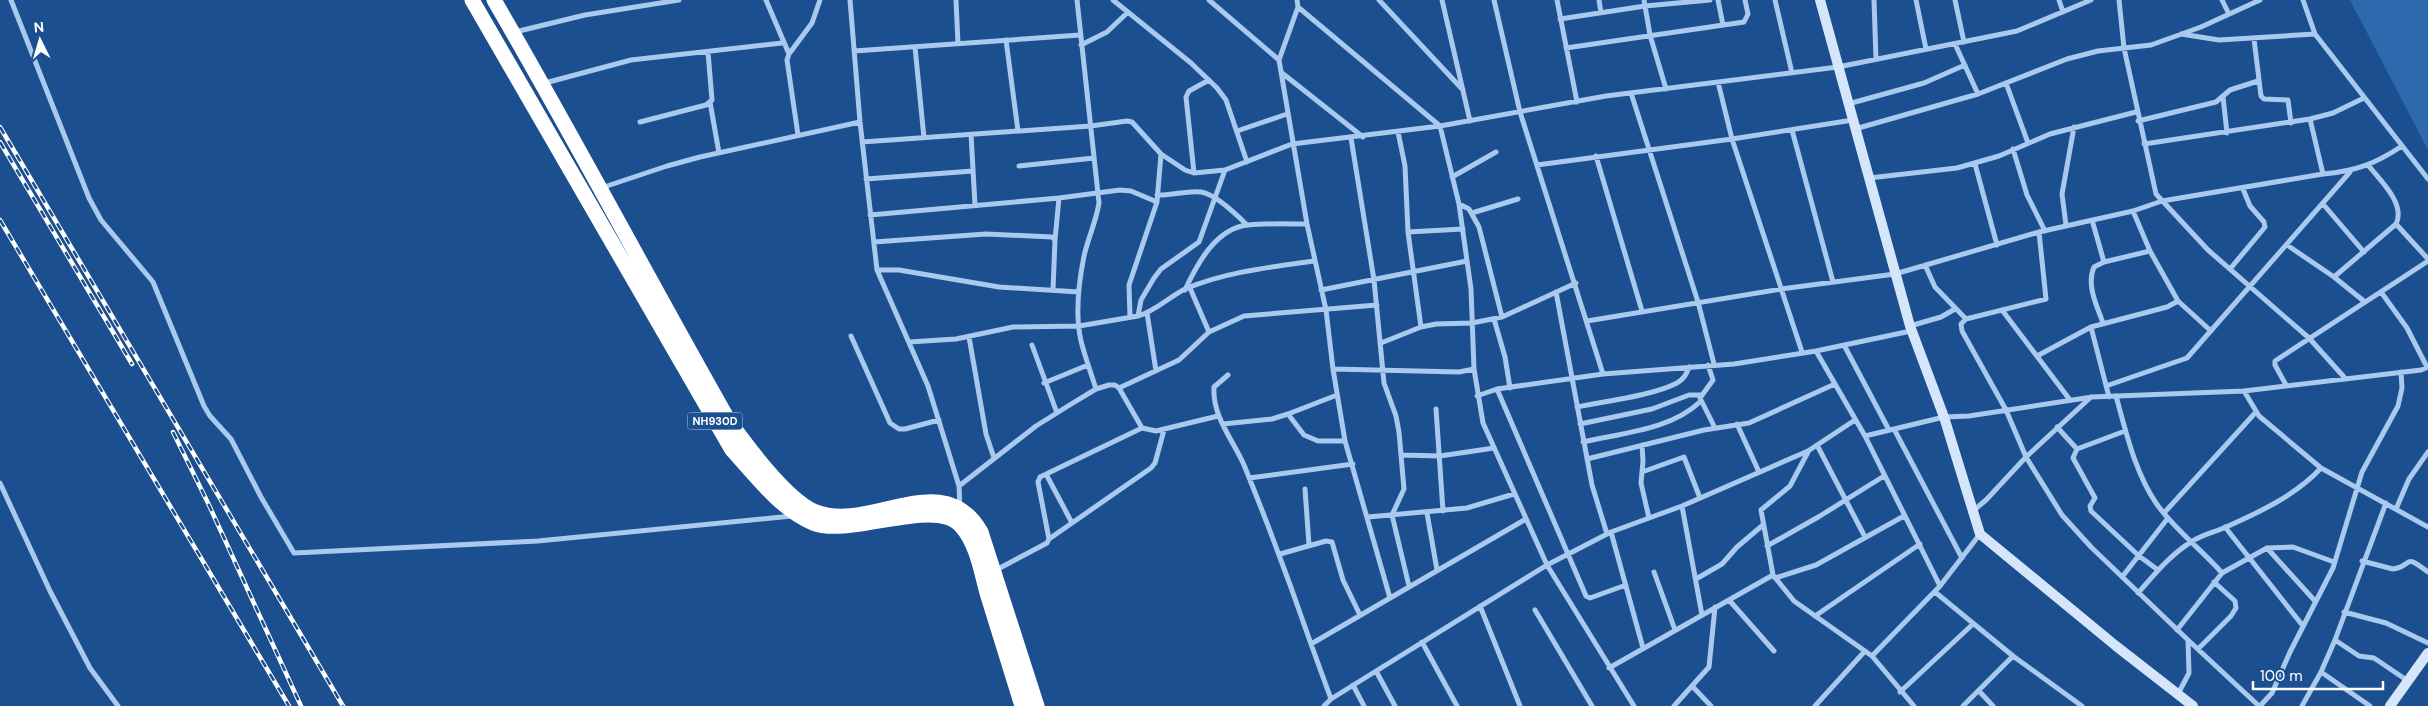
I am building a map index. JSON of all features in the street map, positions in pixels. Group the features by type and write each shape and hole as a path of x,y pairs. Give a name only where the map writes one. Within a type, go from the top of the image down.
{"highway":[{"name":"NH930D","path":"472,0 732,450 783,504 799,516 815,524 833,526 957,513 951,504 937,501 837,516 818,513 798,501 744,443 729,421 494,0"},
{"path":"957,513 972,518 981,532 1037,706"},
{"path":"957,513 975,551 1022,706"}],"street":[{"path":"12,0 89,198 100,220 153,282 204,406 210,416 232,438 261,498 294,554 538,541 799,516"},
{"path":"513,32 594,13 679,0"},
{"path":"766,0 788,54 787,69 798,135"},
{"path":"788,54 812,22 820,0"},
{"path":"850,0 860,122 877,270 928,386 959,486 957,513"},
{"path":"956,0 958,44"},
{"path":"1077,0 1098,191 1096,221 1084,255 1079,292 1079,326 1080,340 1096,389"},
{"path":"1113,0 1209,80 1226,100 1247,162"},
{"path":"1209,0 1279,60"},
{"path":"1297,0 1298,7 1279,60 1292,144 1314,261 1326,310 1345,440 1390,598"},
{"path":"1379,0 1463,91"},
{"path":"1442,0 1470,121"},
{"path":"1494,0 1520,112 1576,283 1603,374"},
{"path":"1557,0 1577,102"},
{"path":"1599,0 1601,13"},
{"path":"1560,19 1601,13 1644,3 1710,0"},
{"path":"1718,0 1723,25"},
{"path":"1566,48 1744,22 1747,19 1745,0"},
{"path":"1775,0 1792,73"},
{"path":"1820,0 1911,328 1944,417 1980,534 2193,706"},
{"path":"1874,0 1876,59"},
{"path":"1916,0 1926,49"},
{"path":"1955,0 1964,42"},
{"path":"2060,0 2063,12"},
{"path":"862,142 1090,126 1127,120 1132,122 1161,154 1184,170 1194,173 1225,170 1292,144 1363,137 1440,126 1632,93 1838,67 2018,31 2091,0"},
{"path":"2120,0 2124,48 2136,112 2155,191 2208,250 2309,338 2344,378"},
{"path":"2222,0 2229,14"},
{"path":"1537,164 1792,130 1854,125 1978,94 2067,59 2098,51 2151,45 2260,0"},
{"path":"2303,0 2315,34 2428,179"},
{"path":"1644,3 1650,35 1666,89"},
{"path":"1298,7 1440,126 1459,204 1463,229 1472,323 1474,369 1483,423 1547,565 1634,706"},
{"path":"1081,45 1107,32 1128,12"},
{"path":"2181,34 2219,40 2315,34"},
{"path":"854,51 1080,35"},
{"path":"2254,39 2258,81 2262,98 2288,100 2291,123"},
{"path":"1006,40 1018,131"},
{"path":"542,84 631,60 782,43"},
{"path":"1955,44 1978,94"},
{"path":"915,47 924,138"},
{"path":"708,52 713,97 710,102 719,153"},
{"path":"1848,104 1924,83 1965,65"},
{"path":"1281,73 1363,137"},
{"path":"1194,173 1186,97 1189,91 1209,80"},
{"path":"2138,120 2211,104 2230,90 2258,81"},
{"path":"1718,82 1732,139 1802,352"},
{"path":"2006,83 2028,143"},
{"path":"1632,93 1698,302 1714,364"},
{"path":"2224,96 2227,133"},
{"path":"2144,144 2291,123 2333,113 2364,98"},
{"path":"640,122 710,102"},
{"path":"1869,178 1957,168 1975,164 2074,127 2136,112"},
{"path":"1237,131 1288,114"},
{"path":"2310,119 2324,174"},
{"path":"600,188 667,166 860,122"},
{"path":"2066,225 2062,194 2074,127"},
{"path":"1792,130 1833,282"},
{"path":"1398,132 1405,166 1412,273 1421,327"},
{"path":"971,134 976,205"},
{"path":"1351,138 1374,280 1384,383 1396,416 1401,455 1404,489 1392,515 1410,586"},
{"path":"1587,321 1781,289 1895,274 2042,231 2133,211 2162,201 2324,174 2350,172 2368,165 2402,146"},
{"path":"2013,149 2027,195 2042,231 2046,298 1966,319 1961,324 1962,331 2006,410 2026,457 2062,515 2138,593 2260,706 2272,693 2334,562 2364,467 2398,406 2402,388 2401,372"},
{"path":"1452,177 1496,152"},
{"path":"1130,317 1129,285 1157,198 1161,154"},
{"path":"1596,156 1642,311"},
{"path":"1019,166 1094,158"},
{"path":"1975,164 1997,245"},
{"path":"2334,277 2396,224 2399,214 2398,208 2368,165"},
{"path":"1138,316 1141,300 1161,269 1199,242 1225,170"},
{"path":"866,179 973,171"},
{"path":"2106,386 2182,360 2192,353 2350,172"},
{"path":"2230,269 2265,227 2264,222 2250,206 2243,189"},
{"path":"870,215 1059,198 1098,191 1126,190 1157,198 1202,192 1233,212 1247,225"},
{"path":"1053,290 1059,198"},
{"path":"1472,213 1518,199"},
{"path":"1459,204 1472,213 1479,227 1502,317"},
{"path":"2323,204 2364,252"},
{"path":"2133,211 2150,251 2178,301 2211,332"},
{"path":"2092,220 2104,262"},
{"path":"1187,289 1212,245 1227,234 1247,225 1307,224"},
{"path":"2286,385 2274,363 2428,260 2396,224"},
{"path":"1408,232 1463,229"},
{"path":"874,242 986,234 1030,235 1055,240"},
{"path":"2287,246 2334,277 2365,302"},
{"path":"2103,323 2091,279 2094,267 2104,262 2150,251"},
{"path":"909,342 969,337 1014,327 1079,326 1138,316 1147,313 1187,289 1260,269 1314,261"},
{"path":"1321,290 1467,261"},
{"path":"1925,265 1935,288 1966,319"},
{"path":"877,270 899,270 999,287 1079,292"},
{"path":"1381,343 1421,327 1472,323 1502,317 1576,283"},
{"path":"1187,289 1209,332"},
{"path":"1556,292 1592,485 1626,585 1644,648"},
{"path":"1865,436 1944,417 1969,416 2092,397 2244,391 2401,372 2427,367 2407,328 2381,292"},
{"path":"2037,356 2090,327 2167,307 2178,301"},
{"path":"1119,388 1179,360 1209,332 1244,316 1377,305"},
{"path":"1478,396 1497,390 1603,374 1714,364 1734,364 1816,351 1911,328 1941,317 1956,309"},
{"path":"2002,310 2070,400"},
{"path":"1147,313 1156,371"},
{"path":"1494,319 1505,357 1510,388"},
{"path":"2090,327 2109,397"},
{"path":"851,336 890,422 899,429 905,429 939,420"},
{"path":"969,337 986,434 994,458"},
{"path":"1032,345 1044,382 1057,413"},
{"path":"1844,345 1962,558"},
{"path":"1816,351 1865,436 1940,586"},
{"path":"1044,382 1088,365"},
{"path":"1583,442 1654,426 1692,410 1712,380 1708,365"},
{"path":"1577,407 1635,395 1677,383 1686,375 1689,367"},
{"path":"1333,368 1459,372 1474,369"},
{"path":"1228,375 1214,387 1218,416 1249,478 1280,554 1331,699"},
{"path":"1587,459 1715,428 1758,420 1835,384"},
{"path":"959,486 994,458 1057,413 1096,389 1108,385 1115,385 1119,388 1142,428"},
{"path":"1497,390 1588,598 1626,585"},
{"path":"2244,391 2256,412 2321,468 2386,502 2428,527"},
{"path":"1223,424 1272,419 1337,395"},
{"path":"1580,424 1652,409 1689,395 1701,398"},
{"path":"2116,396 2125,431 2148,490 2168,518 2193,541 2222,573"},
{"path":"1972,511 1986,500 2057,427 2092,397"},
{"path":"1701,398 1715,428"},
{"path":"1436,409 1443,511"},
{"path":"2164,513 2256,412"},
{"path":"1288,414 1304,436 1318,441 1345,440"},
{"path":"1049,539 1038,482 1040,477 1142,428 1156,431 1164,430 1218,416"},
{"path":"1324,706 1331,699 1353,685 1569,553 1609,533 1682,506 1808,451 1855,420"},
{"path":"1737,424 1759,472"},
{"path":"2057,427 2077,449"},
{"path":"994,571 1047,543 1049,539 1151,468 1155,463 1164,430"},
{"path":"2125,431 2077,449 2073,458 2095,498 2090,506 2091,511 2139,556 2158,570"},
{"path":"1642,445 1641,483 1649,518"},
{"path":"1817,445 1865,537"},
{"path":"1401,455 1440,456 1494,448"},
{"path":"1808,451 1790,486 1764,506 1761,514 1774,576 1794,601 1872,656 1900,692 1914,706"},
{"path":"2396,509 2409,479 2428,452"},
{"path":"1642,472 1684,457 1700,498"},
{"path":"1249,478 1353,464"},
{"path":"2138,593 2180,549 2290,494 2304,485 2321,468"},
{"path":"1046,474 1072,523"},
{"path":"1767,546 1884,476"},
{"path":"0,483 50,591 90,668 118,706"},
{"path":"1305,489 1310,545"},
{"path":"1368,517 1443,511 1487,503 1514,494"},
{"path":"2302,706 2321,672 2386,502"},
{"path":"1682,506 1702,615"},
{"path":"1427,513 1437,570"},
{"path":"1609,668 1774,576 1816,565 1904,516"},
{"path":"2122,577 2168,518"},
{"path":"1311,644 1526,519"},
{"path":"1696,579 1722,564 1737,547 1763,525"},
{"path":"2225,527 2303,626"},
{"path":"1872,656 1935,592 1980,534"},
{"path":"1280,554 1326,541 1332,542 1343,580 1360,615"},
{"path":"1815,616 1920,544"},
{"path":"2177,630 2222,573 2267,548 2293,547 2334,562"},
{"path":"2267,548 2316,602"},
{"path":"2362,561 2392,569 2406,561 2412,561 2428,572"},
{"path":"1654,572 1675,630"},
{"path":"2198,649 2231,616 2236,608 2235,601 2214,582"},
{"path":"1935,592 2013,656 2082,706"},
{"path":"1729,600 1774,651"},
{"path":"1480,606 1520,706"},
{"path":"1674,706 1709,668 1716,607"},
{"path":"1535,610 1592,706"},
{"path":"2344,612 2377,620 2428,643"},
{"path":"1900,692 1973,624"},
{"path":"2178,694 2189,673 2188,640"},
{"path":"2334,640 2359,656 2374,658 2408,681"},
{"path":"1422,642 1457,706"},
{"path":"1815,706 1865,651"},
{"path":"2390,706 2428,653"},
{"path":"1963,706 2013,656"},
{"path":"1376,671 1395,706"},
{"path":"2321,672 2370,706"},
{"path":"1353,685 1364,706"},
{"path":"1692,686 1710,706"},
{"path":"1979,691 1993,706"},
{"path":"1820,701 1825,706"}],"shaded area":[{"path":"2350,0 2428,0 2428,150"}],"railway":[{"path":"0,127 343,706"},
{"path":"0,142 132,364"},
{"path":"0,220 289,706"},
{"path":"173,432 208,503 301,706"}]}
